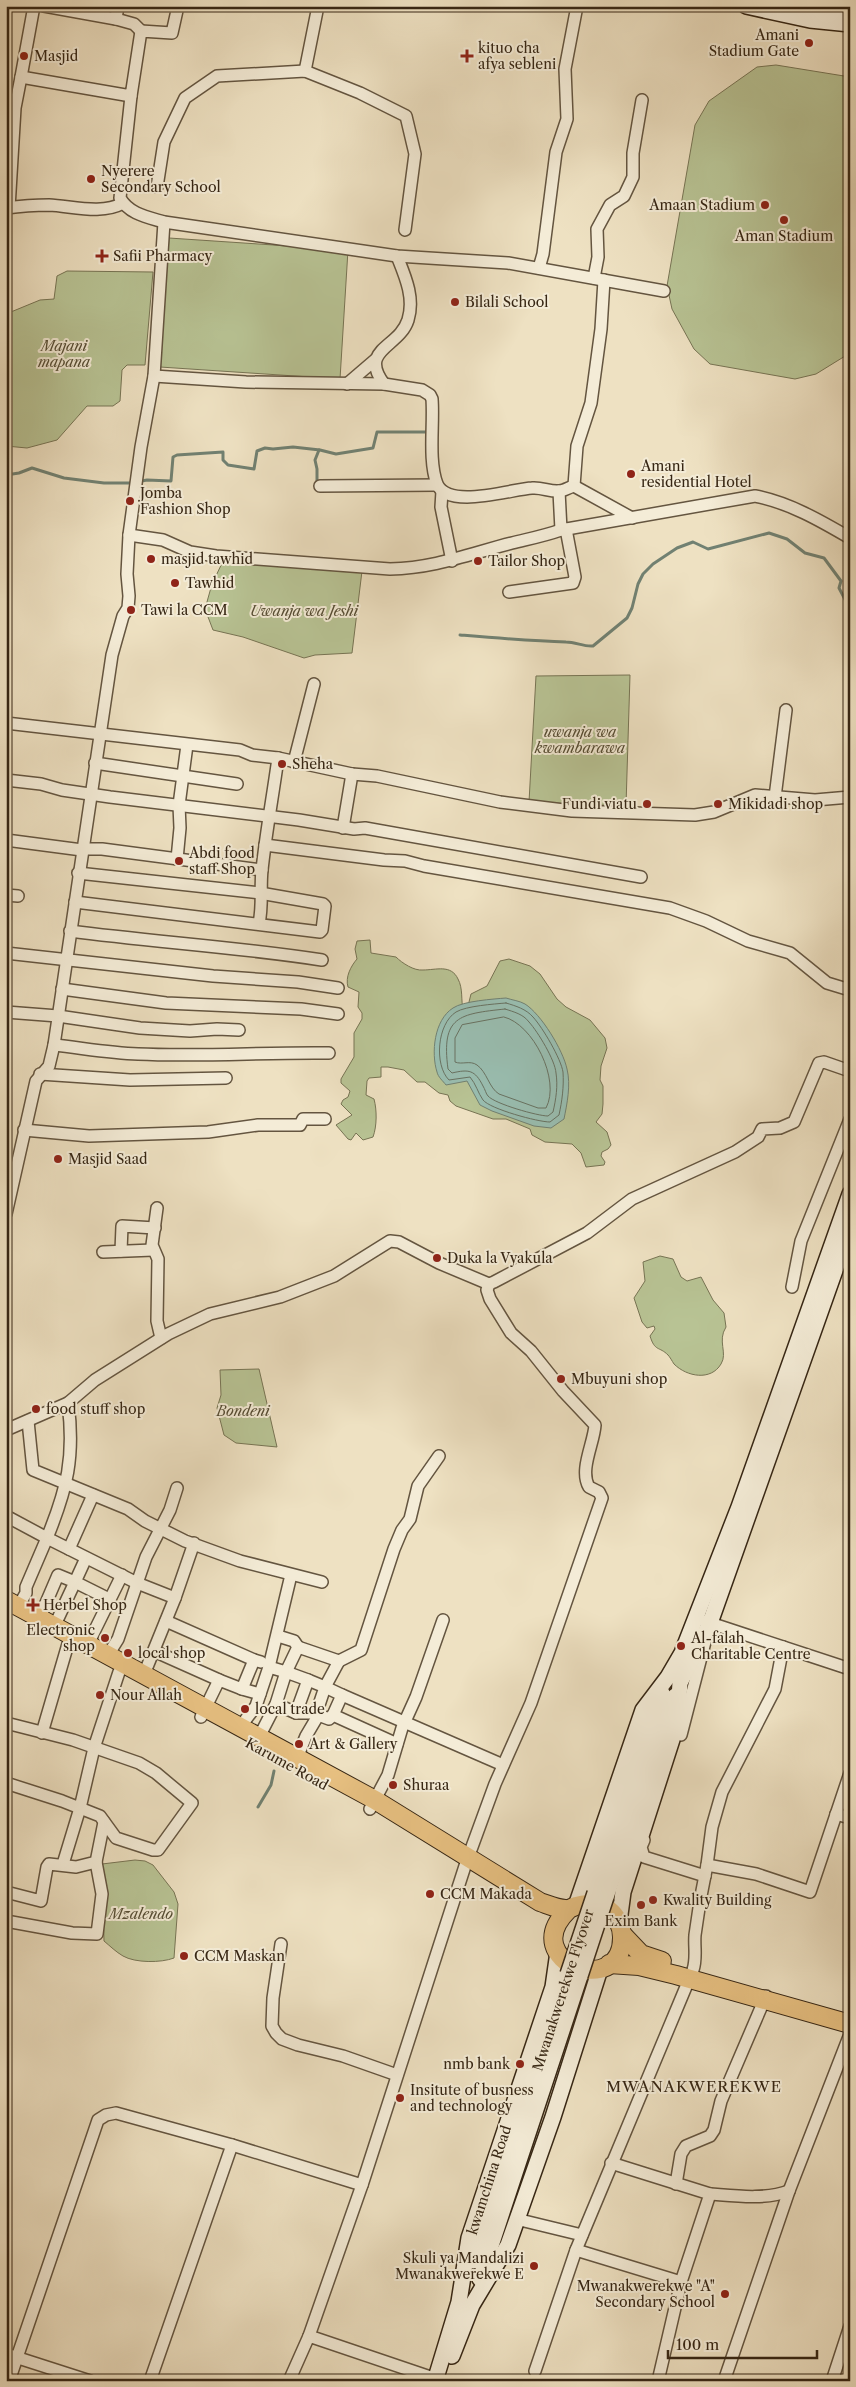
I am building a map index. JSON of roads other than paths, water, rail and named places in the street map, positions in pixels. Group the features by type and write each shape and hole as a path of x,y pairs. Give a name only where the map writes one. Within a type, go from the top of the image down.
{"main road":[{"path":"746,6 850,13"},
{"path":"804,6 850,24"},
{"path":"702,1621 739,1507 850,1194"},
{"path":"850,1228 702,1621 674,1680 643,1710 572,1908 557,1925 555,1934 558,1952 571,1966 581,1970 605,1966 639,1966 691,1975 766,1996 850,2024"},
{"path":"10,1606 47,1622 142,1673 204,1712 259,1737 297,1758 372,1805"},
{"name":"Karume Road","path":"10,1606 68,1644 119,1672 204,1712 372,1805 467,1861 547,1918 555,1934"},
{"path":"605,1966 620,1951 623,1892 677,1724 674,1680"},
{"name":"Mwanakwerekwe Flyover","path":"465,2304 600,1895 665,1720 674,1680"},
{"path":"467,1861 540,1902 572,1908 588,1903 600,1905 611,1912 641,1954 691,1975"},
{"name":"kwamchina Road","path":"439,2380 465,2304 469,2238 553,1987 558,1952"},
{"name":"kwamchina Road","path":"465,2304 508,2245 605,1966"},
{"path":"766,1996 850,2014"}],"street":[{"path":"34,6 15,108 8,208 48,206 103,209 115,207 123,203"},
{"path":"44,6 116,19 134,24 141,31 172,33 178,6"},
{"path":"116,19 118,6"},
{"path":"305,71 318,6"},
{"path":"539,268 543,254 556,152 567,119 565,69 578,6"},
{"path":"141,31 121,172 120,198 123,203 141,215 164,222 397,256 508,263 664,291"},
{"path":"157,187 164,142 185,98 217,76 305,71 360,93 406,116 415,154 405,230"},
{"path":"21,77 131,96"},
{"path":"574,486 577,446 591,403 601,329 597,229 610,206 624,196 633,177 633,153 642,100"},
{"path":"6,1214 36,1082 40,1074 49,1066 54,1045 112,656 123,616 129,602 127,574 129,535 154,376 164,222"},
{"path":"347,384 376,360 408,322 410,287 397,256"},
{"path":"376,360 379,376 384,384"},
{"path":"154,376 246,382 384,384 422,390 430,395 433,410 434,469 440,488 441,508 452,561"},
{"path":"320,486 440,488 452,495 479,496 530,488 559,491 574,486 632,518"},
{"path":"509,592 573,583 575,577 563,530 559,491"},
{"path":"129,535 163,540 190,552 216,556 390,569 419,569 563,530 755,496 769,498 824,522 850,538"},
{"path":"294,762 314,684"},
{"path":"775,797 786,710"},
{"path":"6,723 240,750 252,755 278,758 352,774 377,776 500,802 599,813 653,812 675,816 695,816 714,812 755,795 815,800 850,797"},
{"path":"176,858 180,828 179,805 187,745"},
{"path":"259,923 262,912 260,892 262,870 278,758"},
{"path":"95,763 237,784"},
{"path":"343,828 352,774"},
{"path":"6,780 41,784 62,790 343,828 365,828 641,877"},
{"path":"6,840 176,858 262,870"},
{"path":"265,845 405,861 424,866 670,908 706,921 748,941 790,953 827,983 850,990"},
{"path":"75,902 259,923 320,932 322,930 325,910 323,904 260,892 78,874"},
{"path":"70,931 172,944 265,951 322,960"},
{"path":"6,953 213,976 298,982 338,988"},
{"path":"62,989 166,1003 301,1009 338,1014"},
{"path":"6,1012 58,1016 140,1028 190,1031 217,1028 239,1030"},
{"path":"54,1045 136,1054 329,1053"},
{"path":"289,2381 309,2336 362,2185 467,1861 504,1765 531,1703 602,1495 589,1487 586,1479 588,1458 596,1425 563,1391 531,1351 510,1333 490,1299 487,1290 489,1284 587,1233 632,1199 736,1152 758,1137 762,1130 780,1128 794,1122 819,1063 824,1062 850,1071"},
{"path":"40,1074 130,1080 226,1078"},
{"path":"24,1130 89,1136 208,1132 258,1124 300,1125 303,1120 325,1119"},
{"path":"792,1287 795,1264 804,1232 850,1119"},
{"path":"157,1208 153,1250 158,1259 157,1320 161,1338"},
{"path":"121,1251 122,1226 155,1228"},
{"path":"6,1430 68,1403 95,1380 161,1338 210,1314 280,1297 334,1276 390,1241 399,1242 439,1263 489,1284"},
{"path":"104,1252 153,1250"},
{"path":"10,1606 26,1593 26,1587 67,1484 72,1452 68,1403"},
{"path":"28,1421 33,1470 128,1509 161,1530 194,1544 240,1561 322,1582"},
{"path":"297,1758 317,1714 325,1687 339,1660 362,1650 394,1549 402,1530 410,1520 418,1486 439,1456"},
{"path":"108,1655 118,1639 146,1557 161,1530 176,1488"},
{"path":"68,1549 93,1495"},
{"path":"6,1516 137,1583 175,1598"},
{"path":"142,1673 154,1651 194,1544"},
{"path":"47,1622 75,1582 86,1558"},
{"path":"47,1622 58,1575 109,1599"},
{"path":"88,1644 122,1575"},
{"path":"240,1727 256,1706 278,1636 291,1575"},
{"path":"372,1805 388,1775 405,1721 443,1620"},
{"path":"166,1621 254,1660 308,1680 405,1721 504,1765"},
{"path":"704,1876 644,1856 641,1847 679,1742 702,1621 850,1669"},
{"path":"278,1636 294,1642 298,1647 339,1660"},
{"path":"42,1733 68,1644"},
{"path":"259,1737 276,1704 286,1672 298,1647"},
{"path":"535,2371 576,2250 696,1963 694,1944 698,1906 707,1865 712,1827 722,1792 775,1689 783,1647"},
{"path":"154,1651 219,1680 260,1694"},
{"path":"242,1688 254,1660"},
{"path":"63,1864 80,1808 94,1748 119,1672"},
{"path":"204,1712 219,1680"},
{"path":"296,1713 308,1680"},
{"path":"276,1704 296,1713 317,1714 329,1719 334,1715 342,1695"},
{"path":"334,1715 397,1744"},
{"path":"6,1723 73,1740 140,1762 192,1803 156,1850 116,1838 100,1816 6,1783"},
{"path":"707,1865 756,1874 810,1892 850,1774"},
{"path":"836,1814 850,1818"},
{"path":"6,1920 72,1933 96,1934 100,1918 102,1894 96,1862 104,1822"},
{"path":"6,1892 41,1901 46,1867 53,1863 76,1867 96,1862"},
{"path":"282,1944 273,1998 272,2026 276,2033 282,2038 298,2045 343,2056 397,2075"},
{"path":"676,2184 681,2154 686,2146 710,2136 714,2130 721,2101 766,1996"},
{"path":"724,2381 789,2191 850,2034"},
{"path":"9,2381 12,2356 98,2120 106,2114 116,2113 232,2145 362,2185"},
{"path":"150,2381 232,2145"},
{"path":"611,2163 710,2194 753,2197 776,2196 789,2191"},
{"path":"658,2381 680,2282 710,2194"},
{"path":"516,2219 582,2235"},
{"path":"576,2250 680,2282"},
{"path":"832,2381 850,2326"},
{"path":"309,2336 439,2380"},
{"path":"12,2356 90,2381"}],"water":[{"path":"506,998 525,1004 538,1016 550,1033 565,1061 569,1088 564,1119 551,1128 534,1126 492,1111 480,1105 467,1081 446,1085 439,1077 435,1064 434,1047 438,1029 447,1013 453,1008 464,1004"}],"waterway":[{"path":"6,475 32,468 64,478 104,483 131,483 147,480 171,481 173,457 177,455 223,452 223,460 228,465 254,469 257,451 265,448 293,447 336,454 373,448 377,432 427,432"},
{"path":"317,485 315,460 319,450"},
{"path":"460,635 570,642 593,646 627,618 643,574 653,564 677,548 693,542 708,549 769,533 787,539 805,553 824,558 841,581 839,588 850,609"},
{"path":"258,1807 271,1785 274,1771"}],"place":[{"name":"Amani Stadium Gate","path":"809,43"},
{"name":"Masjid","path":"24,56"},
{"name":"kituo cha afya sebleni","path":"467,56"},
{"name":"Nyerere Secondary School","path":"91,179"},
{"name":"Amaan Stadium","path":"765,205"},
{"name":"Aman Stadium","path":"784,220"},
{"name":"Safii Pharmacy","path":"102,256"},
{"name":"Bilali School","path":"455,302"},
{"name":"Amani residential Hotel","path":"631,474"},
{"name":"Jomba Fashion Shop","path":"130,501"},
{"name":"masjid tawhid","path":"151,559"},
{"name":"Tailor Shop","path":"478,561"},
{"name":"Tawhid","path":"175,583"},
{"name":"Tawi la CCM","path":"131,610"},
{"name":"Sheha","path":"282,764"},
{"name":"Fundi viatu","path":"647,804"},
{"name":"Mikidadi shop","path":"718,804"},
{"name":"Abdi food staff Shop","path":"179,861"},
{"name":"Masjid Saad","path":"58,1159"},
{"name":"Duka la Vyakula","path":"437,1258"},
{"name":"Mbuyuni shop","path":"561,1379"},
{"name":"food stuff shop","path":"36,1409"},
{"name":"Herbel Shop","path":"33,1605"},
{"name":"Electronic shop","path":"105,1638"},
{"name":"Al-falah Charitable Centre","path":"681,1646"},
{"name":"local shop","path":"128,1653"},
{"name":"Nour Allah","path":"100,1695"},
{"name":"local trade","path":"245,1709"},
{"name":"Art & Gallery","path":"299,1744"},
{"name":"Shuraa","path":"393,1785"},
{"name":"CCM Makada","path":"430,1894"},
{"name":"Kwality Building","path":"653,1900"},
{"name":"Exim Bank","path":"641,1905"},
{"name":"CCM Maskan","path":"184,1956"},
{"name":"nmb bank","path":"520,2064"},
{"name":"Insitute of busness and technology","path":"400,2098"},
{"name":"Skuli ya Mandalizi Mwanakwerekwe E","path":"534,2266"},
{"name":"Mwanakwerekwe \"A\" Secondary School","path":"725,2294"}],"district":[{"name":"MWANAKWEREKWE","path":"694,2086"}],"park label":[{"name":"Majani mapana","path":"64,354"},
{"name":"Uwanja wa Jeshi","path":"304,611"},
{"name":"uwanja wa kwambarawa","path":"580,740"},
{"name":"Bondeni","path":"243,1411"},
{"name":"Mzalendo","path":"141,1914"}]}
